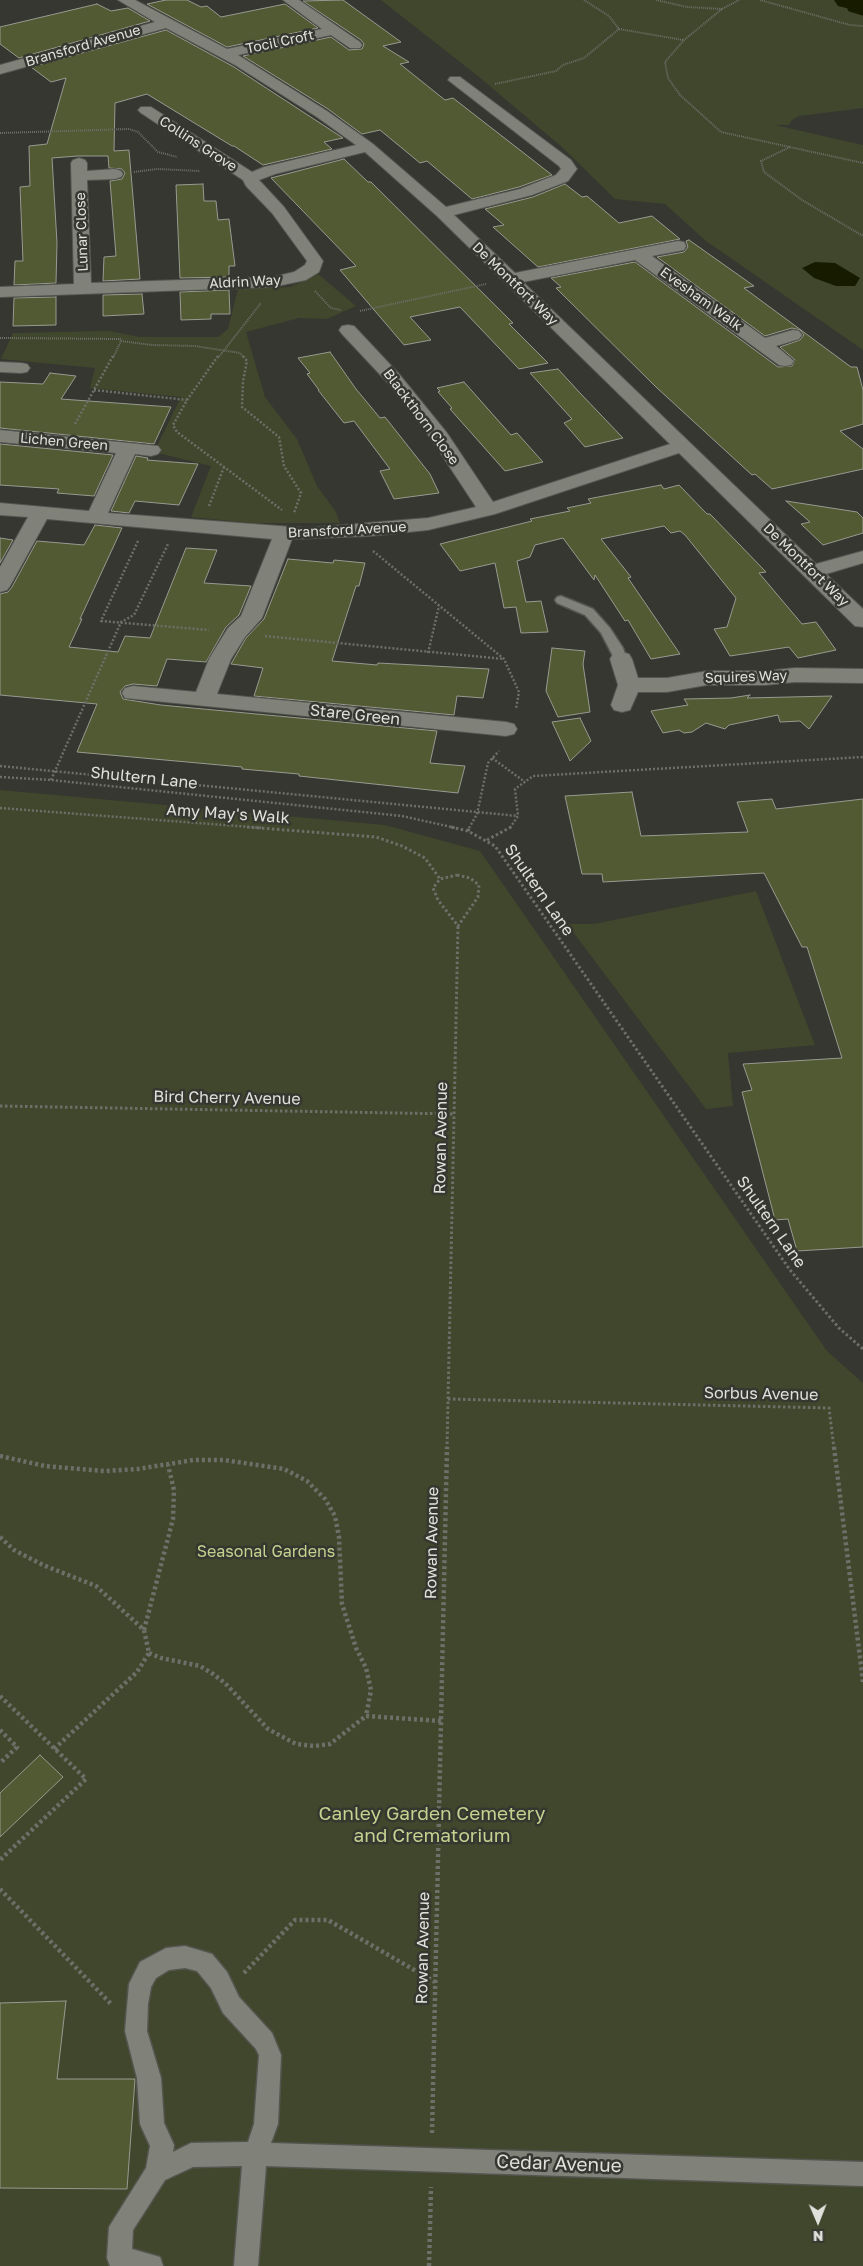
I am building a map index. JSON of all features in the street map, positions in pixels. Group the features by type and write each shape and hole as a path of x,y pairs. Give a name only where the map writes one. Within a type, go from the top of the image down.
{"street":[{"name":"De Montfort Way","path":"125,0 225,54 322,114 368,147 443,214 511,279 863,622"},
{"name":"Tocil Croft","path":"290,0 335,30 351,47 371,45"},
{"name":"Bransford Avenue","path":"1,69 167,22"},
{"name":"Tocil Croft","path":"225,54 335,30"},
{"path":"443,214 526,192 562,178 569,169 565,163 457,80"},
{"name":"Collins Grove","path":"127,111 149,107 245,174"},
{"path":"245,174 368,147"},
{"name":"Lunar Close","path":"83,289 80,170 115,174"},
{"name":"Aldrin Way","path":"0,292 273,282 306,274 313,268 315,260 278,210 245,174"},
{"name":"Evesham Walk","path":"511,279 678,246"},
{"name":"Evesham Walk","path":"639,255 785,361"},
{"name":"Blackthorn Close","path":"328,327 355,326 440,437 488,510"},
{"path":"763,344 793,335"},
{"path":"0,367 21,368"},
{"name":"Lichen Green","path":"0,436 151,450"},
{"name":"Bransford Avenue","path":"0,508 200,528 356,532 428,524 488,510 682,446"},
{"name":"Lichen Green","path":"96,518 128,448"},
{"path":"0,586 40,512"},
{"path":"204,700 220,658 236,633 251,618 290,529"},
{"path":"812,571 863,557"},
{"name":"Squires Way","path":"621,659 626,695 707,678 765,678 795,675 863,676"},
{"name":"Stare Green","path":"133,693 506,729"}],"lane":[{"name":"Squires Way","path":"561,600 589,612 614,642 621,659"},
{"path":"151,2266 114,2262 121,2228 157,2172 162,2145 152,2124 149,2078 136,2031 140,1984 148,1970 166,1959 186,1957 204,1962 219,1980 231,2005 264,2041 270,2055 266,2124 255,2154 246,2266"},
{"name":"Cedar Avenue","path":"157,2172 191,2155 255,2154 863,2174"}],"path":[{"path":"584,0 609,16 619,29 684,40"},
{"path":"656,0 687,7 722,9"},
{"path":"738,0 722,9 684,40 664,62 668,78 680,95 721,132 863,163"},
{"path":"760,0 850,25 863,26"},
{"path":"457,80 556,71 563,65 584,58 619,29"},
{"path":"790,147 761,162 764,172 802,200 863,236"},
{"path":"115,174 157,170 245,174"},
{"path":"0,338 118,338 121,341 223,350 240,353 247,361 243,381 242,407 279,437 284,466 300,493 290,529 224,467 177,432 173,425 187,400 223,350 274,287 273,282"},
{"path":"65,442 121,341"},
{"path":"94,390 187,400"},
{"path":"200,528 224,467"},
{"path":"51,780 121,622 134,616 176,525"},
{"path":"356,532 362,542 504,659 519,692 514,719 506,729 504,746 488,763 477,814 468,831"},
{"path":"428,653 439,606"},
{"path":"487,840 510,829 518,816 515,789 533,776 863,757"},
{"path":"492,758 525,782"},
{"path":"0,766 477,814 518,816"},
{"name":"Shultern Lane","path":"0,777 51,780 402,816 468,831 487,840 496,846 790,1270 839,1328 863,1349"},
{"name":"Amy May's Walk","path":"0,808 376,837 402,846 424,858 440,879"},
{"path":"457,875 470,878 479,885 478,897 458,926 438,900 433,888 440,879 457,875"},
{"name":"Rowan Avenue","path":"429,2266 458,926"},
{"name":"Bird Cherry Avenue","path":"0,1106 454,1114"},
{"name":"Sorbus Avenue","path":"448,1399 829,1408 863,1682"},
{"path":"0,1456 45,1466 76,1470 105,1470 168,1465 193,1460 224,1460 284,1469 308,1481 325,1499 335,1516 339,1537 342,1604 356,1648 366,1668 371,1690 366,1716 357,1725 330,1744 314,1746 296,1744 268,1729 256,1719 225,1683 213,1674 200,1666 161,1658 149,1653"},
{"path":"54,1750 121,1689 137,1672 149,1653 144,1630 173,1519 174,1490 168,1465"},
{"path":"0,1537 14,1550 43,1565 96,1586 144,1630"},
{"path":"0,1696 86,1779 0,1860"},
{"path":"366,1716 441,1721"},
{"path":"0,1730 17,1747 0,1763"},
{"path":"0,1889 136,2031"},
{"path":"225,1993 295,1920 328,1920 435,1982"}],"green space":[{"path":"381,0 863,0 863,108 799,116 792,120 789,125 775,125 863,145 863,350 706,241 665,204 615,199 563,148 479,77"},
{"path":"318,274 356,306 327,319 299,318 246,332 265,397 297,439 317,486 336,512 340,523 252,523 191,517 211,466 154,452 181,397 90,388 95,368 1,359 13,333 109,331 140,337 218,337 228,329 238,289 290,287"},
{"name":"Canley Garden Cemetery and Crematorium","path":"0,790 385,825 480,851 827,1351 863,1383 863,2266 0,2266"},
{"path":"756,891 815,1045 728,1053 733,1106 706,1109 567,924 594,924"}],"shaded area":[{"path":"815,262 835,263 860,278 855,286 836,286 814,278 802,268"}],"building":[{"path":"166,0 187,0 201,7 207,6 221,17 285,4 318,28 227,47 147,4"},
{"path":"343,0 401,42 383,46 409,62 400,64 445,100 453,98 552,175 519,187 472,199 427,161 420,163 380,130 362,134 328,109 243,56 331,37 349,50 362,49 364,44 361,40 303,1"},
{"path":"97,4 111,11 128,8 150,21 19,58 0,44 0,27"},
{"path":"166,30 234,67 343,138 324,142 332,149 263,165 147,94 115,103 114,151 129,150 140,279 103,281 104,257 116,256 110,181 122,179 125,173 122,169 109,168 108,156 78,156 52,158 57,243 56,283 14,285 15,261 23,261 20,187 30,186 29,146 47,144 66,78 51,82 31,67"},
{"path":"344,159 368,182 371,182 513,323 509,324 548,363 519,369 460,307 410,317 431,340 404,345 340,270 356,266 271,178"},
{"path":"203,184 204,201 216,201 218,220 229,219 235,266 229,266 229,277 180,278 176,185"},
{"path":"565,184 582,197 587,196 619,223 652,216 680,239 538,267 493,227 504,225 485,209 533,197"},
{"path":"689,240 754,286 744,288 851,367 857,367 863,390 863,424 840,431 863,449 863,469 772,489 755,474 752,475 656,387 556,288 561,287 551,278 635,262 778,367 792,366 795,360 780,347 800,340 804,335 800,330 792,328 765,336 657,257 684,252 688,247 686,241"},
{"path":"229,290 230,314 211,314 211,319 181,320 180,292"},
{"path":"142,294 144,314 103,316 103,295"},
{"path":"56,297 56,325 13,326 14,298"},
{"path":"330,352 356,389 380,418 385,417 430,474 439,493 394,499 380,471 390,469 354,421 344,423 318,390 307,374 310,373 298,358"},
{"path":"558,369 623,438 585,447 564,423 572,419 530,373"},
{"path":"50,373 76,376 61,399 171,407 154,444 0,428 0,382 43,384"},
{"path":"464,382 511,435 517,433 543,462 505,471 450,409 452,408 438,392 440,391 437,388"},
{"path":"0,444 113,455 94,496 57,493 59,489 0,485"},
{"path":"136,456 148,458 147,460 198,464 179,505 135,501 129,513 111,511"},
{"path":"661,485 664,489 679,485 707,514 710,514 766,572 759,573 802,624 816,622 836,650 798,658 789,647 730,656 714,629 727,627 736,598 685,535 680,531 671,533 664,526 601,539 631,577 628,578 680,654 651,659 628,620 625,621 595,575 594,580 563,538 535,545 530,557 517,561 526,602 541,601 548,632 521,633 516,607 504,608 495,563 460,571 440,544 532,521 530,519 570,511 567,508 591,503 588,499"},
{"path":"786,501 857,512 863,518 863,533 823,545 801,524 810,522"},
{"path":"95,525 122,528 69,647 118,652 125,636 150,638 186,548 217,550 204,583 251,586 239,615 226,627 206,662 167,659 157,686 133,684 125,686 120,692 123,699 161,705 437,731 430,763 465,766 458,793 299,776 299,774 242,769 242,767 77,752 97,704 0,695 0,594 8,592 12,587 37,541 84,545"},
{"path":"0,538 13,540 0,563"},
{"path":"288,559 333,563 334,560 365,563 359,586 356,586 332,661 377,665 378,663 489,669 483,698 457,696 454,715 254,696 263,668 231,664 246,638 264,619"},
{"path":"552,648 585,651 583,664 590,712 558,717 546,691"},
{"path":"750,695 747,698 832,696 809,729 800,721 780,722 778,715 729,725 725,729 706,723 692,732 684,733 679,730 663,733 651,711 688,705 684,699 731,698"},
{"path":"580,718 591,741 570,761 552,722"},
{"path":"632,792 641,836 748,832 737,802 772,799 776,809 863,799 863,1247 797,1251 788,1219 775,1220 742,1092 752,1090 743,1064 842,1058 807,947 802,947 764,873 603,882 602,874 582,874 565,796"},
{"path":"40,1755 63,1777 0,1837 0,1793"},
{"path":"66,2001 57,2079 135,2079 127,2189 0,2188 0,2003"}],"waterway":[{"path":"847,0 863,4"},
{"path":"848,0 850,9 863,13"}],"park label":[{"name":"Seasonal Gardens","path":"266,1552"}]}
